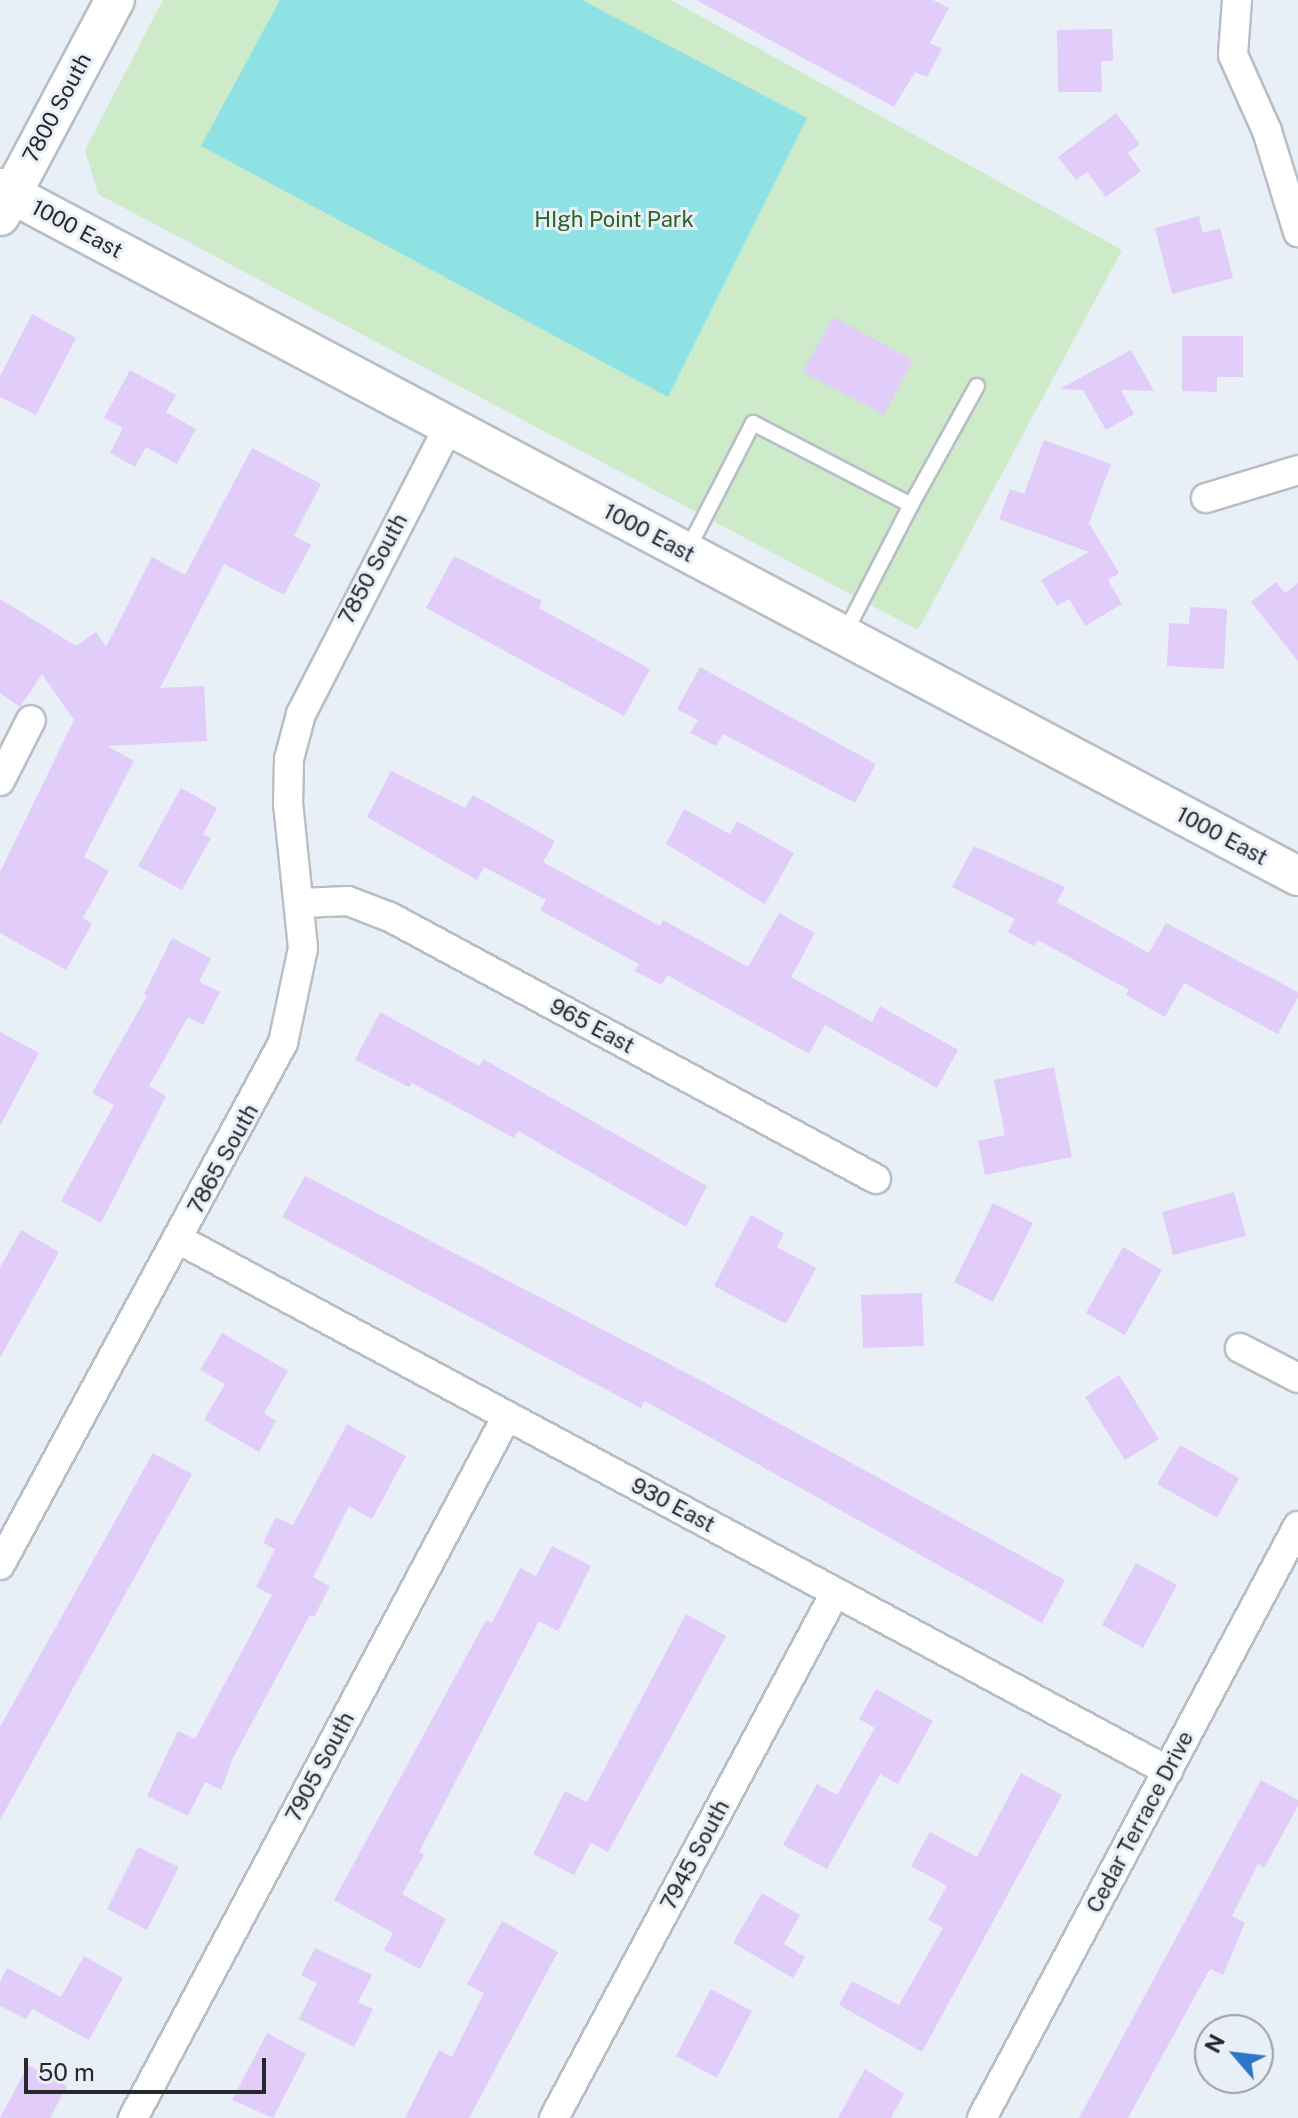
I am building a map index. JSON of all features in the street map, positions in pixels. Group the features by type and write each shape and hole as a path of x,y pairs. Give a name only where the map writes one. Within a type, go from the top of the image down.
{"street":[{"name":"7800 South","path":"4,200 115,0"},
{"path":"1237,0 1233,55 1258,105 1298,232"},
{"name":"1000 East","path":"4,200 449,426 1298,876"},
{"name":"7850 South","path":"301,714 449,426"},
{"path":"1206,498 1298,470"},
{"name":"7865 South","path":"0,1565 283,1043 303,948 301,903 288,804 289,759 301,714"},
{"path":"0,781 5,751 31,720"},
{"name":"965 East","path":"301,903 348,901 390,917 876,1179"},
{"name":"930 East","path":"178,1239 1168,1771"},
{"path":"1240,1348 1298,1378"},
{"name":"7905 South","path":"133,2118 507,1416"},
{"name":"Cedar Terrace Drive","path":"982,2118 1298,1526"},
{"name":"7945 South","path":"554,2118 835,1593"}],"lane":[{"path":"844,635 977,386"},
{"path":"686,553 753,423 911,505"}],"green space":[{"name":"HIgh Point Park","path":"163,0 671,0 1122,250 918,630 98,194 85,150"}],"water":[{"path":"280,0 582,0 807,118 668,397 201,146"}],"building":[{"path":"696,0 933,0 949,8 930,43 942,49 927,77 915,72 894,107"},
{"path":"1112,29 1113,61 1101,61 1102,92 1058,92 1057,30"},
{"path":"1116,113 1140,144 1128,153 1141,171 1106,197 1087,172 1076,180 1058,157"},
{"path":"1199,216 1203,233 1220,228 1233,278 1172,294 1155,228"},
{"path":"32,314 76,338 36,415 0,397 0,376"},
{"path":"833,317 913,360 884,415 803,372"},
{"path":"1182,336 1243,336 1243,377 1217,377 1217,392 1182,391"},
{"path":"1131,350 1154,391 1121,390 1134,414 1106,430 1083,390 1060,389"},
{"path":"130,370 176,395 166,412 196,429 177,464 146,447 135,467 110,453 123,428 104,418"},
{"path":"1044,440 1111,464 1089,523 1119,573 1108,580 1122,604 1085,626 1069,599 1057,606 1041,580 1089,552 999,519 1010,489 1024,494"},
{"path":"252,448 321,484 294,536 311,545 284,595 224,564 160,688 204,686 207,741 107,746 134,761 84,857 109,871 83,918 92,924 66,970 0,933 0,872 74,720 42,674 20,707 0,693 0,599 76,646 96,632 106,647 152,557 185,575"},
{"path":"454,556 542,601 539,608 650,669 624,716 426,608"},
{"path":"1276,582 1285,593 1298,583 1298,661 1251,602"},
{"path":"1190,607 1227,609 1224,669 1167,666 1169,623 1189,624"},
{"path":"700,667 876,764 855,803 723,734 716,746 690,733 698,720 677,709"},
{"path":"391,771 465,808 473,795 555,841 543,862 660,926 663,920 748,967 779,913 815,933 791,977 872,1022 880,1006 958,1050 937,1088 825,1025 809,1054 667,975 662,985 635,971 639,964 540,910 546,900 484,867 477,880 367,817"},
{"path":"181,788 217,808 203,834 211,838 182,890 138,866"},
{"path":"684,809 730,834 737,821 794,853 765,904 666,844"},
{"path":"974,846 1065,887 1057,902 1149,953 1166,923 1298,992 1298,997 1278,1034 1184,983 1165,1017 1126,995 1129,990 1038,940 1034,946 1008,932 1015,919 952,887"},
{"path":"172,938 211,958 199,982 220,992 203,1025 188,1017 149,1086 166,1096 101,1223 61,1201 114,1105 92,1093 147,996 144,994"},
{"path":"380,1012 479,1066 483,1059 707,1186 686,1227 518,1131 514,1138 412,1083 409,1087 355,1060"},
{"path":"0,1032 39,1053 0,1126"},
{"path":"1054,1067 1072,1157 985,1175 978,1141 1005,1135 994,1080"},
{"path":"305,1176 702,1381 1065,1580 1042,1623 645,1401 641,1408 282,1217"},
{"path":"1234,1192 1246,1236 1173,1255 1162,1212"},
{"path":"993,1203 1033,1223 993,1302 954,1282"},
{"path":"751,1215 784,1233 777,1247 816,1268 786,1324 714,1286"},
{"path":"21,1230 59,1252 0,1358 0,1268"},
{"path":"1123,1247 1162,1270 1125,1335 1086,1313"},
{"path":"922,1293 924,1346 863,1348 861,1295"},
{"path":"222,1333 288,1371 264,1413 276,1421 259,1452 204,1420 225,1384 200,1370"},
{"path":"1119,1375 1159,1439 1125,1460 1085,1397"},
{"path":"347,1424 406,1456 372,1519 349,1506 313,1577 330,1586 314,1617 310,1615 233,1758 221,1790 205,1782 188,1816 147,1796 178,1731 195,1739 272,1595 256,1587 275,1549 263,1543 276,1517 293,1525"},
{"path":"1180,1445 1239,1478 1217,1518 1157,1484"},
{"path":"153,1453 192,1474 0,1820 0,1727"},
{"path":"552,1546 591,1566 558,1631 539,1621 419,1852 424,1855 402,1894 446,1919 420,1969 384,1950 393,1933 334,1900 486,1620 492,1623 520,1568 536,1576"},
{"path":"1136,1563 1177,1585 1143,1648 1102,1625"},
{"path":"686,1614 726,1636 608,1852 591,1843 574,1875 533,1854 565,1791 587,1802"},
{"path":"876,1689 933,1721 898,1784 880,1774 827,1869 783,1845 817,1784 837,1795 875,1728 859,1719"},
{"path":"1021,1773 1062,1795 922,2052 839,2005 852,1981 899,2005 943,1928 928,1920 947,1886 911,1866 930,1832 977,1857"},
{"path":"1261,1780 1298,1800 1298,1806 1264,1868 1258,1864 1232,1916 1245,1923 1223,1975 1210,1969 1128,2118 1079,2118"},
{"path":"138,1847 179,1867 147,1930 107,1909"},
{"path":"762,1893 800,1915 784,1944 805,1957 793,1978 733,1943"},
{"path":"502,1921 558,1952 469,2118 405,2118 439,2050 452,2057 484,1993 467,1984"},
{"path":"315,1948 372,1975 358,2002 373,2009 354,2047 299,2019 317,1983 301,1975"},
{"path":"84,1956 123,1978 89,2040 32,2009 26,2019 0,2006 0,1982 7,1968 61,1997"},
{"path":"711,1989 752,2011 717,2078 676,2056"},
{"path":"267,2033 306,2054 273,2118 232,2100"},
{"path":"28,2065 67,2086 50,2118 0,2118"},
{"path":"865,2069 904,2094 891,2118 838,2118"}]}
